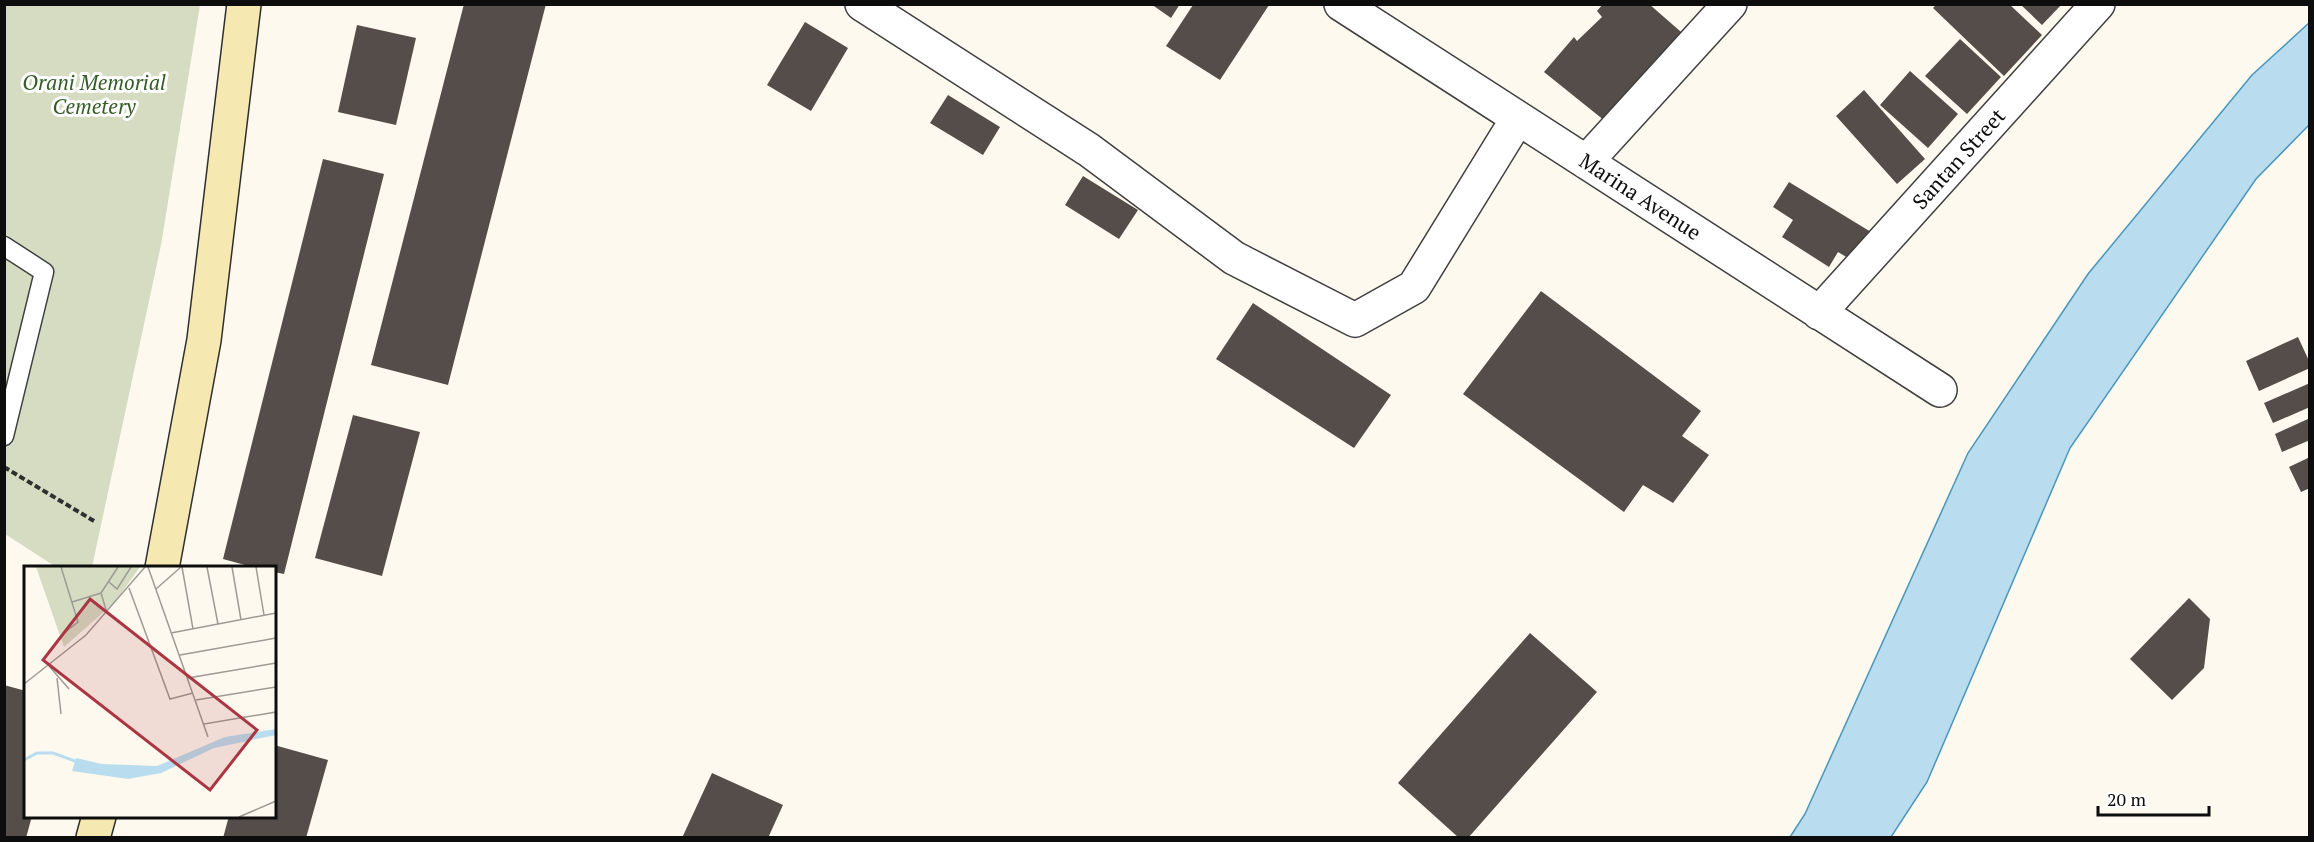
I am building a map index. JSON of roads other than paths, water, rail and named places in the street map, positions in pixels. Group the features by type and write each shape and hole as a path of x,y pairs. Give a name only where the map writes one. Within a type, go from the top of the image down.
{"street":[{"path":"862,4 1089,150 1234,258 1355,320 1414,287 1518,118"},
{"path":"1586,162 1730,4"},
{"name":"Santan Street","path":"1819,313 2098,4"},
{"path":"162,566 204,340 240,7"},
{"name":"Marina Avenue","path":"1363,10 1518,118 1940,390"},
{"path":"93,837 98,818"}],"lane":[{"path":"4,246 44,272 4,436"}],"water":[{"path":"2309,23 2309,125 2256,179 2070,448 1927,782 1891,837 1790,837 1805,814 1968,453 2088,274 2252,75"}],"park label":[{"name":"Orani Memorial Cemetery","path":"94,95"}]}
